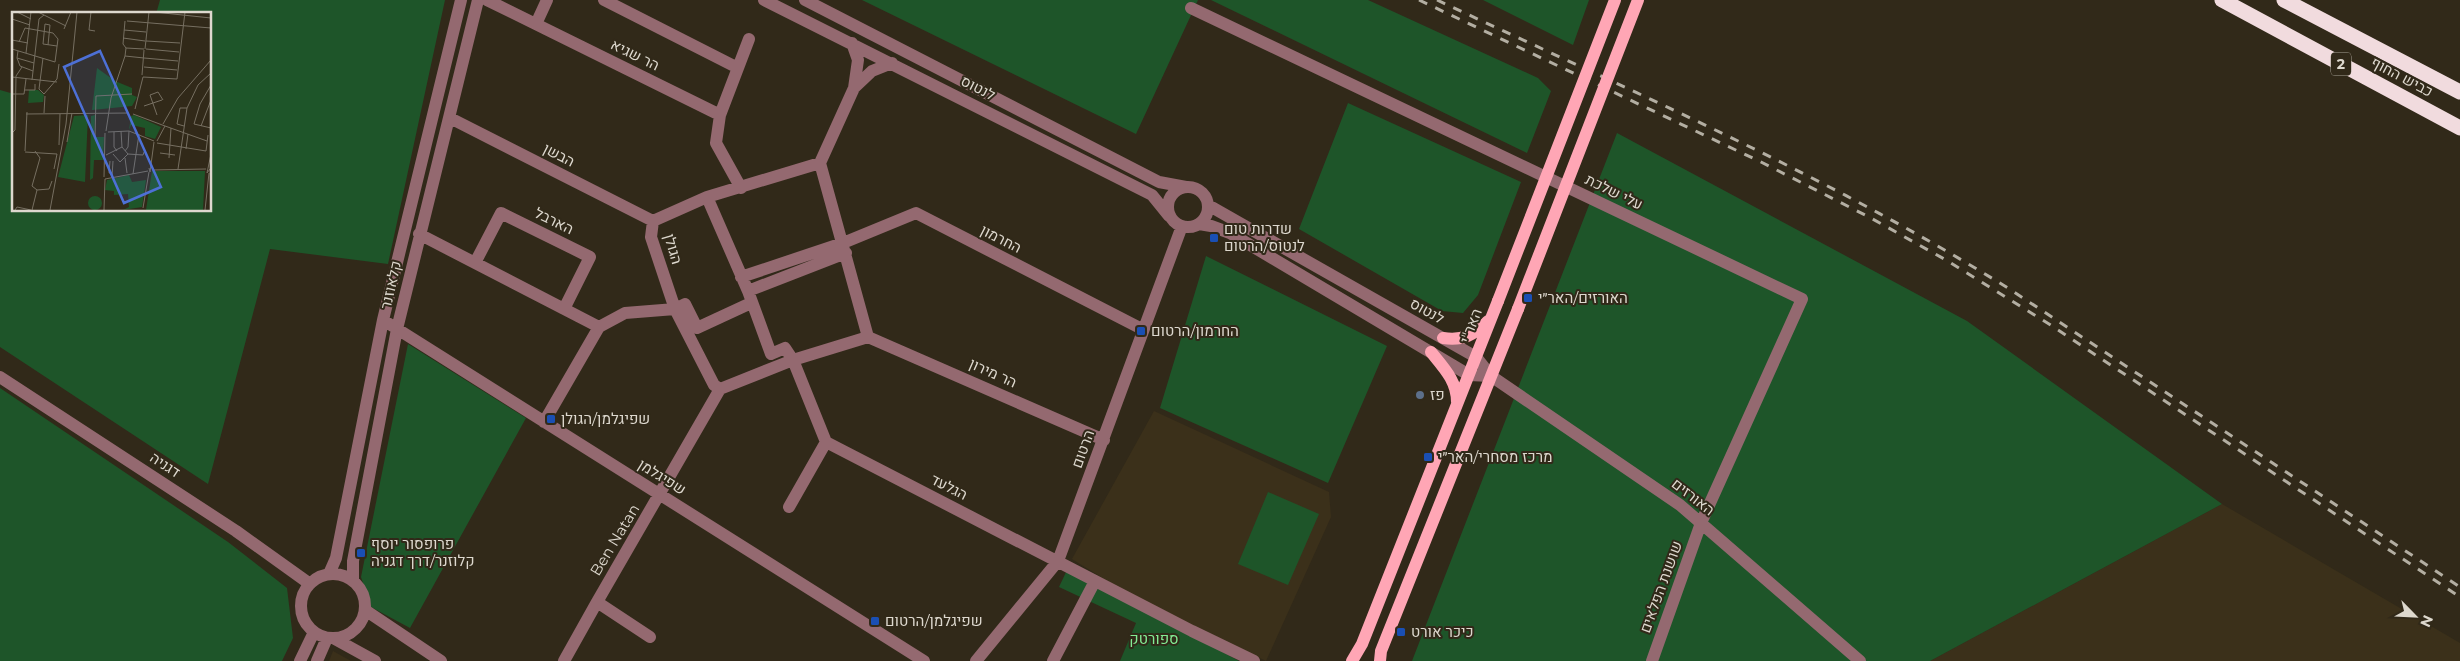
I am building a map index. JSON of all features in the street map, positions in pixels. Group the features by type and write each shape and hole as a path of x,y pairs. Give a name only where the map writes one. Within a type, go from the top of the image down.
{"highway":[{"name":"כביש החוף","path":"2222,0 2460,128"},
{"name":"כביש החוף","path":"2284,0 2460,92"}],"main road":[{"name":"האר\"י","path":"1352,661 1362,644 1458,404 1615,0"},
{"path":"1380,661 1381,651 1518,309 1638,0"},
{"path":"1443,338 1454,340 1471,336 1492,318"},
{"path":"1432,352 1450,374 1457,392 1458,404"}],"street":[{"name":"קלאוזנר","path":"329,574 336,558 383,320 461,0"},
{"name":"קלאוזנר","path":"353,581 353,561 398,329 419,234 450,118 478,0"},
{"name":"הר שגיא","path":"487,0 720,115"},
{"path":"536,24 547,0"},
{"path":"604,0 738,68"},
{"name":"לנטוס","path":"764,0 1152,196 1169,216"},
{"name":"לנטוס","path":"805,0 1159,182 1186,187"},
{"name":"עלי שלכת","path":"1191,8 1802,299 1701,523"},
{"path":"741,188 716,143 720,115 749,39"},
{"path":"660,495 720,389 793,360 868,337 820,163 854,88 858,60 852,43"},
{"path":"854,88 872,71 892,63"},
{"name":"הבשן","path":"450,118 653,220"},
{"name":"הגולן","path":"720,389 714,385 675,309 651,237 653,220 707,197 820,163"},
{"path":"1186,187 1198,190 1206,198 1208,204 1206,216 1193,227 1182,226 1169,216 1168,203 1170,197 1180,188 1186,187"},
{"path":"707,197 771,354 785,348 793,360 826,442 789,507"},
{"name":"לנטוס","path":"1208,204 1476,357 1491,376"},
{"name":"הארבל","path":"476,261 501,213 590,257 564,309"},
{"name":"החרמון","path":"844,248 916,213 1142,330"},
{"path":"1198,224 1211,226 1230,233 1469,375 1491,376"},
{"name":"הרטום","path":"976,661 1058,561 1182,226"},
{"path":"419,234 476,261 599,327"},
{"path":"740,277 844,248"},
{"path":"544,422 599,327 625,313 675,309 685,304 697,328 749,297 844,248"},
{"name":"שפיגלמן","path":"383,320 924,661"},
{"name":"הר מירון","path":"868,337 1104,440"},
{"name":"האורזים","path":"1491,376 1680,505 1860,661"},
{"name":"דגניה","path":"0,377 236,531 310,584"},
{"name":"הגלעד","path":"826,442 1254,661"},
{"name":"Ben Natan","path":"564,661 660,495"},
{"name":"שושנת הפלאים","path":"1652,661 1701,523"},
{"path":"331,638 345,636 355,630 362,621 365,610 364,599 360,589 353,581 343,576 329,574 318,578 310,584 304,593 301,604 302,615 307,625 314,632 331,638 375,661"},
{"path":"1052,661 1095,581"},
{"path":"597,602 650,637"},
{"path":"365,610 441,661"},
{"path":"300,661 314,632"},
{"path":"317,661 331,638"}],"shaded area":[{"path":"1154,411 1329,492 1331,517 1266,661 1122,590 1072,559"},
{"path":"2222,504 2460,643 2460,661 1930,661"},
{"path":"333,651 351,661 329,661"}],"green space":[{"path":"160,0 445,0 388,264 270,249 208,484 0,347 0,90 12,93 12,211 211,211 211,12 157,12"},
{"path":"862,0 1198,0 1136,134"},
{"path":"1211,0 1368,0 1538,78 1551,91 1527,153"},
{"path":"1483,0 1589,0 1573,45"},
{"path":"1348,103 1521,182 1478,295 1463,313 1442,311 1299,229"},
{"path":"1617,133 1967,321 2222,504 1930,661 1412,661"},
{"path":"1206,256 1387,346 1328,483 1160,408"},
{"path":"408,344 526,418 410,628 371,607 361,577"},
{"path":"0,388 228,542 287,588 293,638 282,661 0,661"},
{"path":"1268,492 1319,514 1288,585 1238,564"},
{"name":"ספורטק","path":"1068,568 1239,661 1120,661 1136,623 1059,587"}],"railway":[{"path":"1419,0 1761,162 1869,217 1946,260 2049,324 2460,597"},
{"path":"1437,0 1728,136 1872,209 1942,249 2011,290 2460,587"}],"place":[{"name":"שדרות טום לנטוס/הרטום","path":"1214,238"},
{"name":"האורזים/האר״י","path":"1528,298"},
{"name":"החרמון/הרטום","path":"1141,331"},
{"name":"פז","path":"1420,395"},
{"name":"שפיגלמן/הגולן","path":"551,419"},
{"name":"מרכז מסחרי/האר״י","path":"1428,457"},
{"name":"פרופסור יוסף קלוזנר/דרך דגניה","path":"361,553"},
{"name":"שפיגלמן/הרטום","path":"875,621"},
{"name":"כיכר אורט","path":"1401,632"}]}
